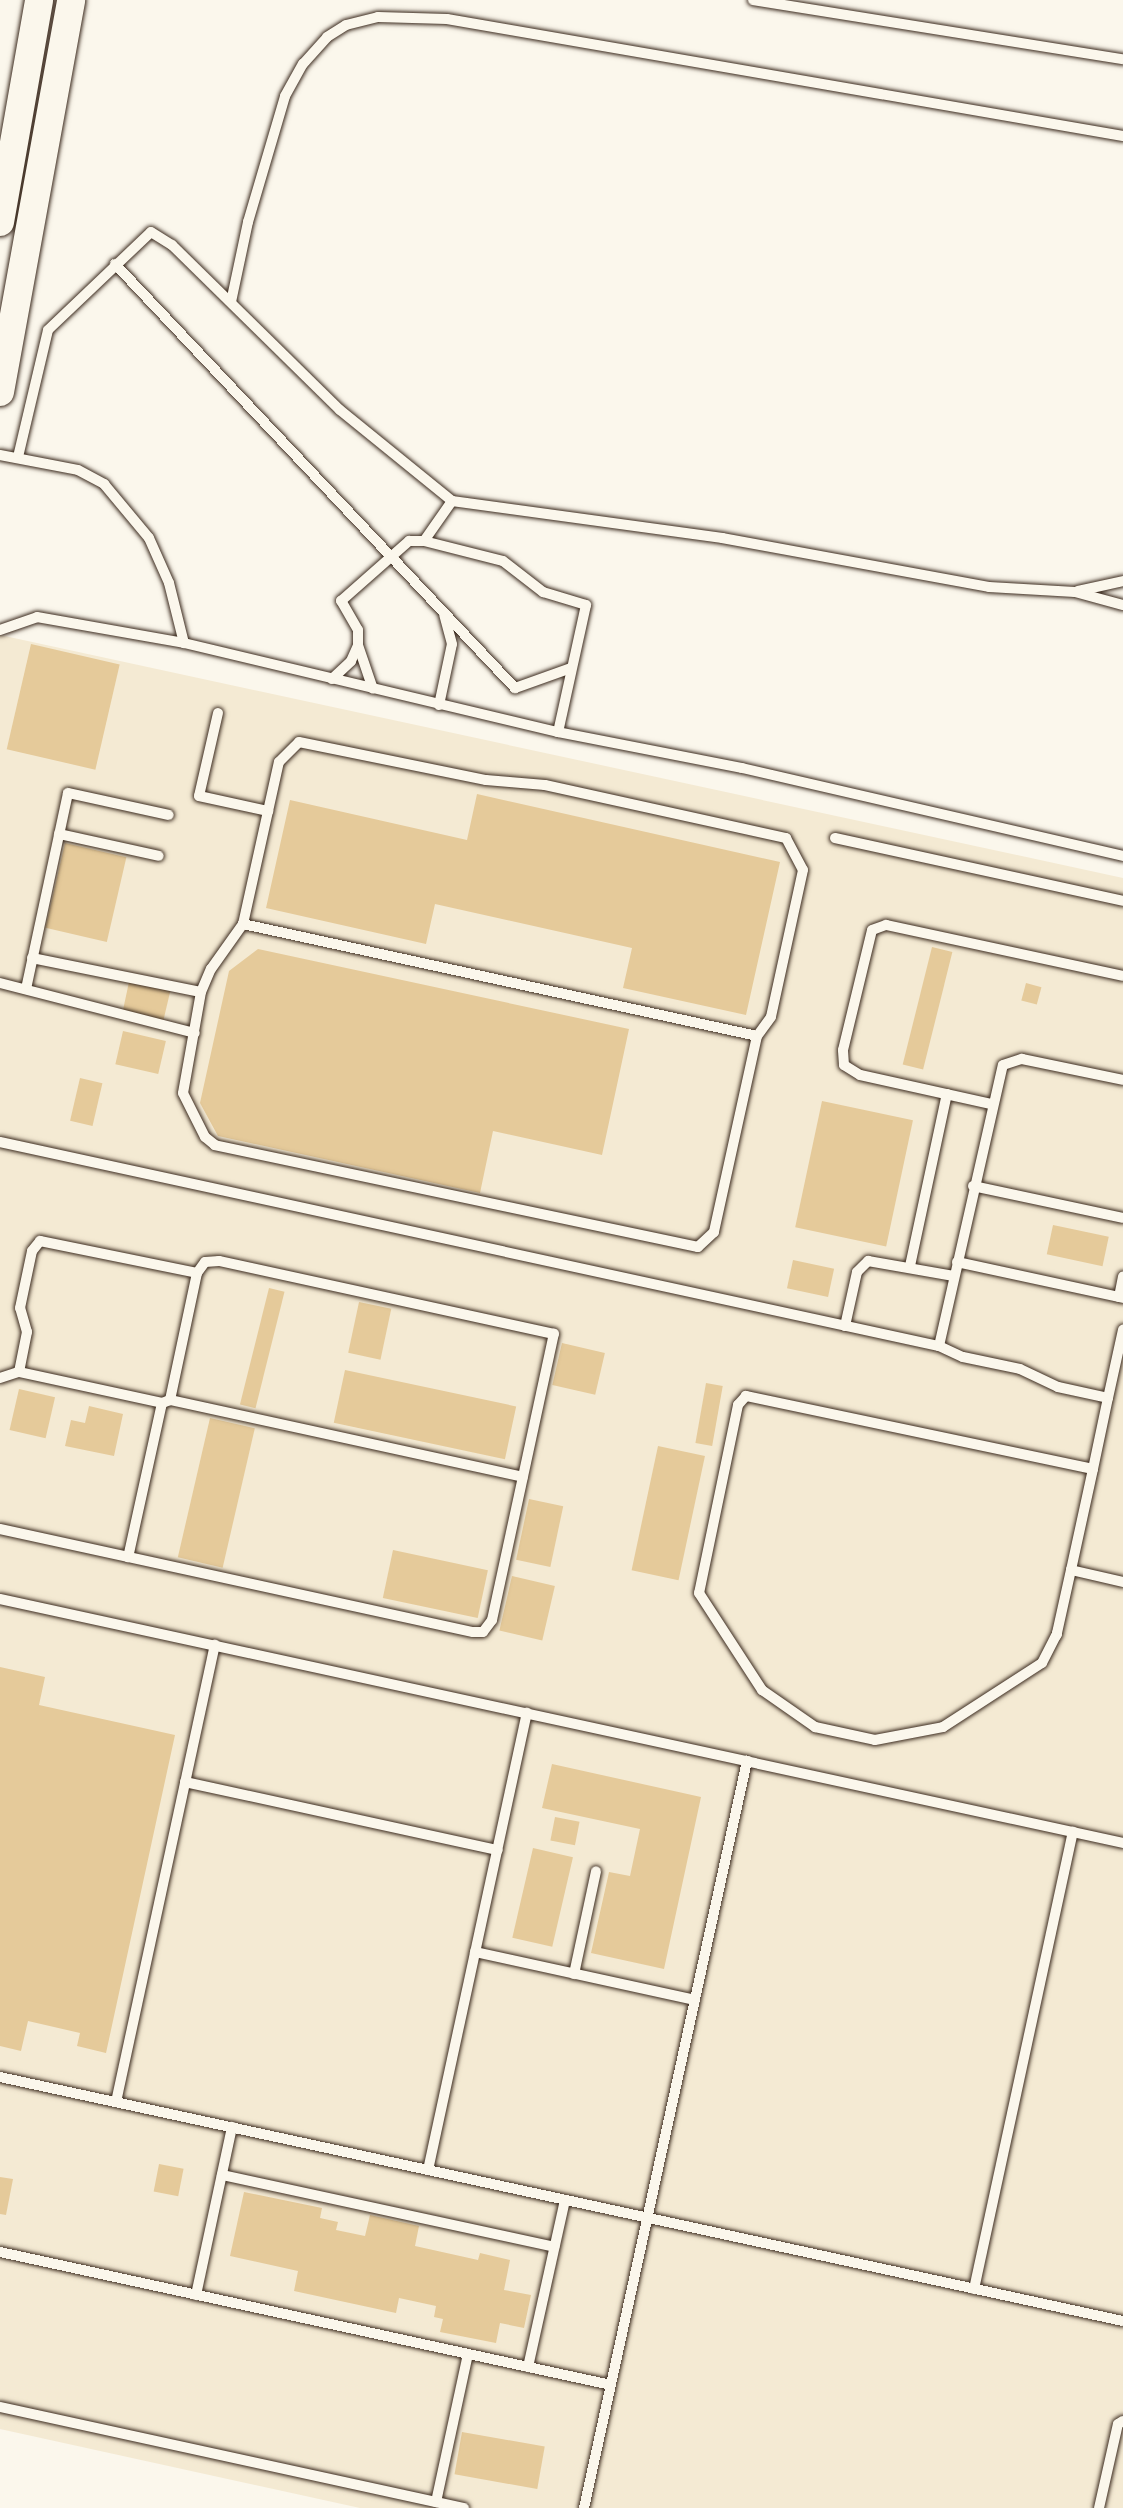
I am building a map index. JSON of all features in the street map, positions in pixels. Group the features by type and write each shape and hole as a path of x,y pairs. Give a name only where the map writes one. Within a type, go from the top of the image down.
{"street":[{"path":"0,222 39,0"},
{"path":"0,392 71,0"}],"lane":[{"path":"753,0 1123,59"},
{"path":"231,302 253,201 285,96 303,64 327,37 346,25 378,16 447,19 1123,136"},
{"path":"18,457 48,330 115,264 152,232 231,302 340,410 452,501 722,538 988,587 1075,592 1123,605"},
{"path":"115,264 515,688 571,668"},
{"path":"0,455 78,470 104,484 149,538 169,583 184,643"},
{"path":"424,541 452,501"},
{"path":"373,689 358,645 358,630 341,601 409,541 424,541 503,561 543,592 586,605 558,732"},
{"path":"1075,592 1123,581"},
{"path":"439,705 452,644 443,614"},
{"path":"0,630 37,617 184,643 558,732 742,768 1123,856"},
{"path":"332,679 351,661 358,645"},
{"path":"218,713 199,796 268,811"},
{"path":"305,741 486,780 544,785 786,838 803,870 771,1017 757,1036 714,1232 705,1243 690,1248 212,1144 183,1093 201,992 211,969 243,924 281,757 293,744 305,741"},
{"path":"26,989 68,793 169,815"},
{"path":"59,834 159,856"},
{"path":"835,838 1123,901"},
{"path":"243,924 757,1036"},
{"path":"992,1104 860,1075 842,1062 867,940 875,928 886,925 1123,976"},
{"path":"33,958 201,992"},
{"path":"0,983 195,1033"},
{"path":"939,1346 1000,1069 1017,1059 1123,1080"},
{"path":"910,1266 948,1094"},
{"path":"0,1142 939,1346 963,1357 1020,1369 1058,1387 1108,1398"},
{"path":"974,1186 1123,1218"},
{"path":"19,1371 27,1332 20,1308 32,1251 40,1241 197,1273"},
{"path":"845,1326 861,1265 876,1259 954,1275"},
{"path":"0,1529 128,1557 480,1633 492,1620 554,1334 219,1261 205,1262 197,1273 128,1557"},
{"path":"957,1262 1121,1298 1123,1276"},
{"path":"1093,1469 748,1395 738,1405 698,1589 762,1690 815,1727 875,1740 943,1727 1042,1663 1057,1634 1093,1469 1108,1398 1123,1330"},
{"path":"0,1378 19,1371 523,1477"},
{"path":"1071,1570 1123,1582"},
{"path":"0,1599 1123,1843"},
{"path":"116,2102 215,1646"},
{"path":"428,2170 527,1713"},
{"path":"584,2508 747,1761"},
{"path":"185,1782 498,1850"},
{"path":"974,2289 1073,1832"},
{"path":"574,1974 596,1871"},
{"path":"475,1952 695,2000"},
{"path":"0,2077 1123,2321"},
{"path":"196,2295 232,2127"},
{"path":"222,2175 554,2247"},
{"path":"528,2367 565,2200"},
{"path":"0,2252 611,2385"},
{"path":"436,2502 468,2354"},
{"path":"0,2407 465,2508"},
{"path":"1099,2508 1118,2424 1123,2421"}],"shaded area":[{"path":"0,635 1123,878 1123,2508 360,2508 0,2429"}],"building":[{"path":"31,644 120,664 95,770 7,749"},
{"path":"477,794 780,862 746,1015 623,988 632,948 435,904 426,944 266,908 290,800 467,840"},
{"path":"65,843 126,857 107,942 45,928"},
{"path":"932,947 952,952 923,1069 903,1064"},
{"path":"258,949 629,1029 602,1155 493,1131 480,1193 218,1136 200,1103 229,971"},
{"path":"129,982 171,988 163,1022 123,1010"},
{"path":"1026,983 1041,987 1037,1005 1021,1000"},
{"path":"123,1031 166,1041 158,1074 115,1064"},
{"path":"80,1078 102,1083 93,1126 70,1121"},
{"path":"822,1101 913,1120 886,1247 795,1227"},
{"path":"1053,1225 1109,1237 1103,1266 1047,1254"},
{"path":"793,1260 834,1269 828,1297 787,1288"},
{"path":"269,1288 285,1292 255,1408 240,1404"},
{"path":"359,1302 391,1309 380,1360 348,1353"},
{"path":"562,1343 605,1353 595,1395 552,1385"},
{"path":"345,1370 516,1406 505,1459 334,1423"},
{"path":"706,1383 723,1386 712,1446 695,1443"},
{"path":"19,1389 55,1397 46,1438 10,1430"},
{"path":"89,1406 123,1414 114,1456 65,1446 71,1420 85,1423"},
{"path":"210,1418 255,1428 223,1568 178,1557"},
{"path":"658,1446 705,1456 679,1580 632,1570"},
{"path":"529,1499 563,1506 550,1567 516,1560"},
{"path":"393,1550 488,1570 478,1618 383,1598"},
{"path":"512,1576 555,1586 542,1640 499,1631"},
{"path":"0,1667 45,1677 39,1705 175,1735 106,2053 77,2046 80,2033 28,2021 21,2051 0,2046"},
{"path":"552,1764 701,1797 664,1969 591,1953 609,1872 630,1876 640,1829 542,1808"},
{"path":"555,1817 580,1822 575,1845 550,1841"},
{"path":"533,1848 573,1857 552,1947 512,1938"},
{"path":"159,2164 184,2169 178,2196 154,2191"},
{"path":"0,2177 13,2179 6,2215 0,2214"},
{"path":"244,2192 322,2208 320,2218 338,2222 336,2230 365,2236 370,2215 419,2226 415,2246 478,2260 480,2253 510,2260 504,2290 531,2295 524,2328 500,2323 496,2343 440,2332 443,2319 434,2317 436,2306 399,2298 396,2313 294,2291 298,2271 230,2256"},
{"path":"462,2432 545,2447 537,2489 455,2474"}]}
